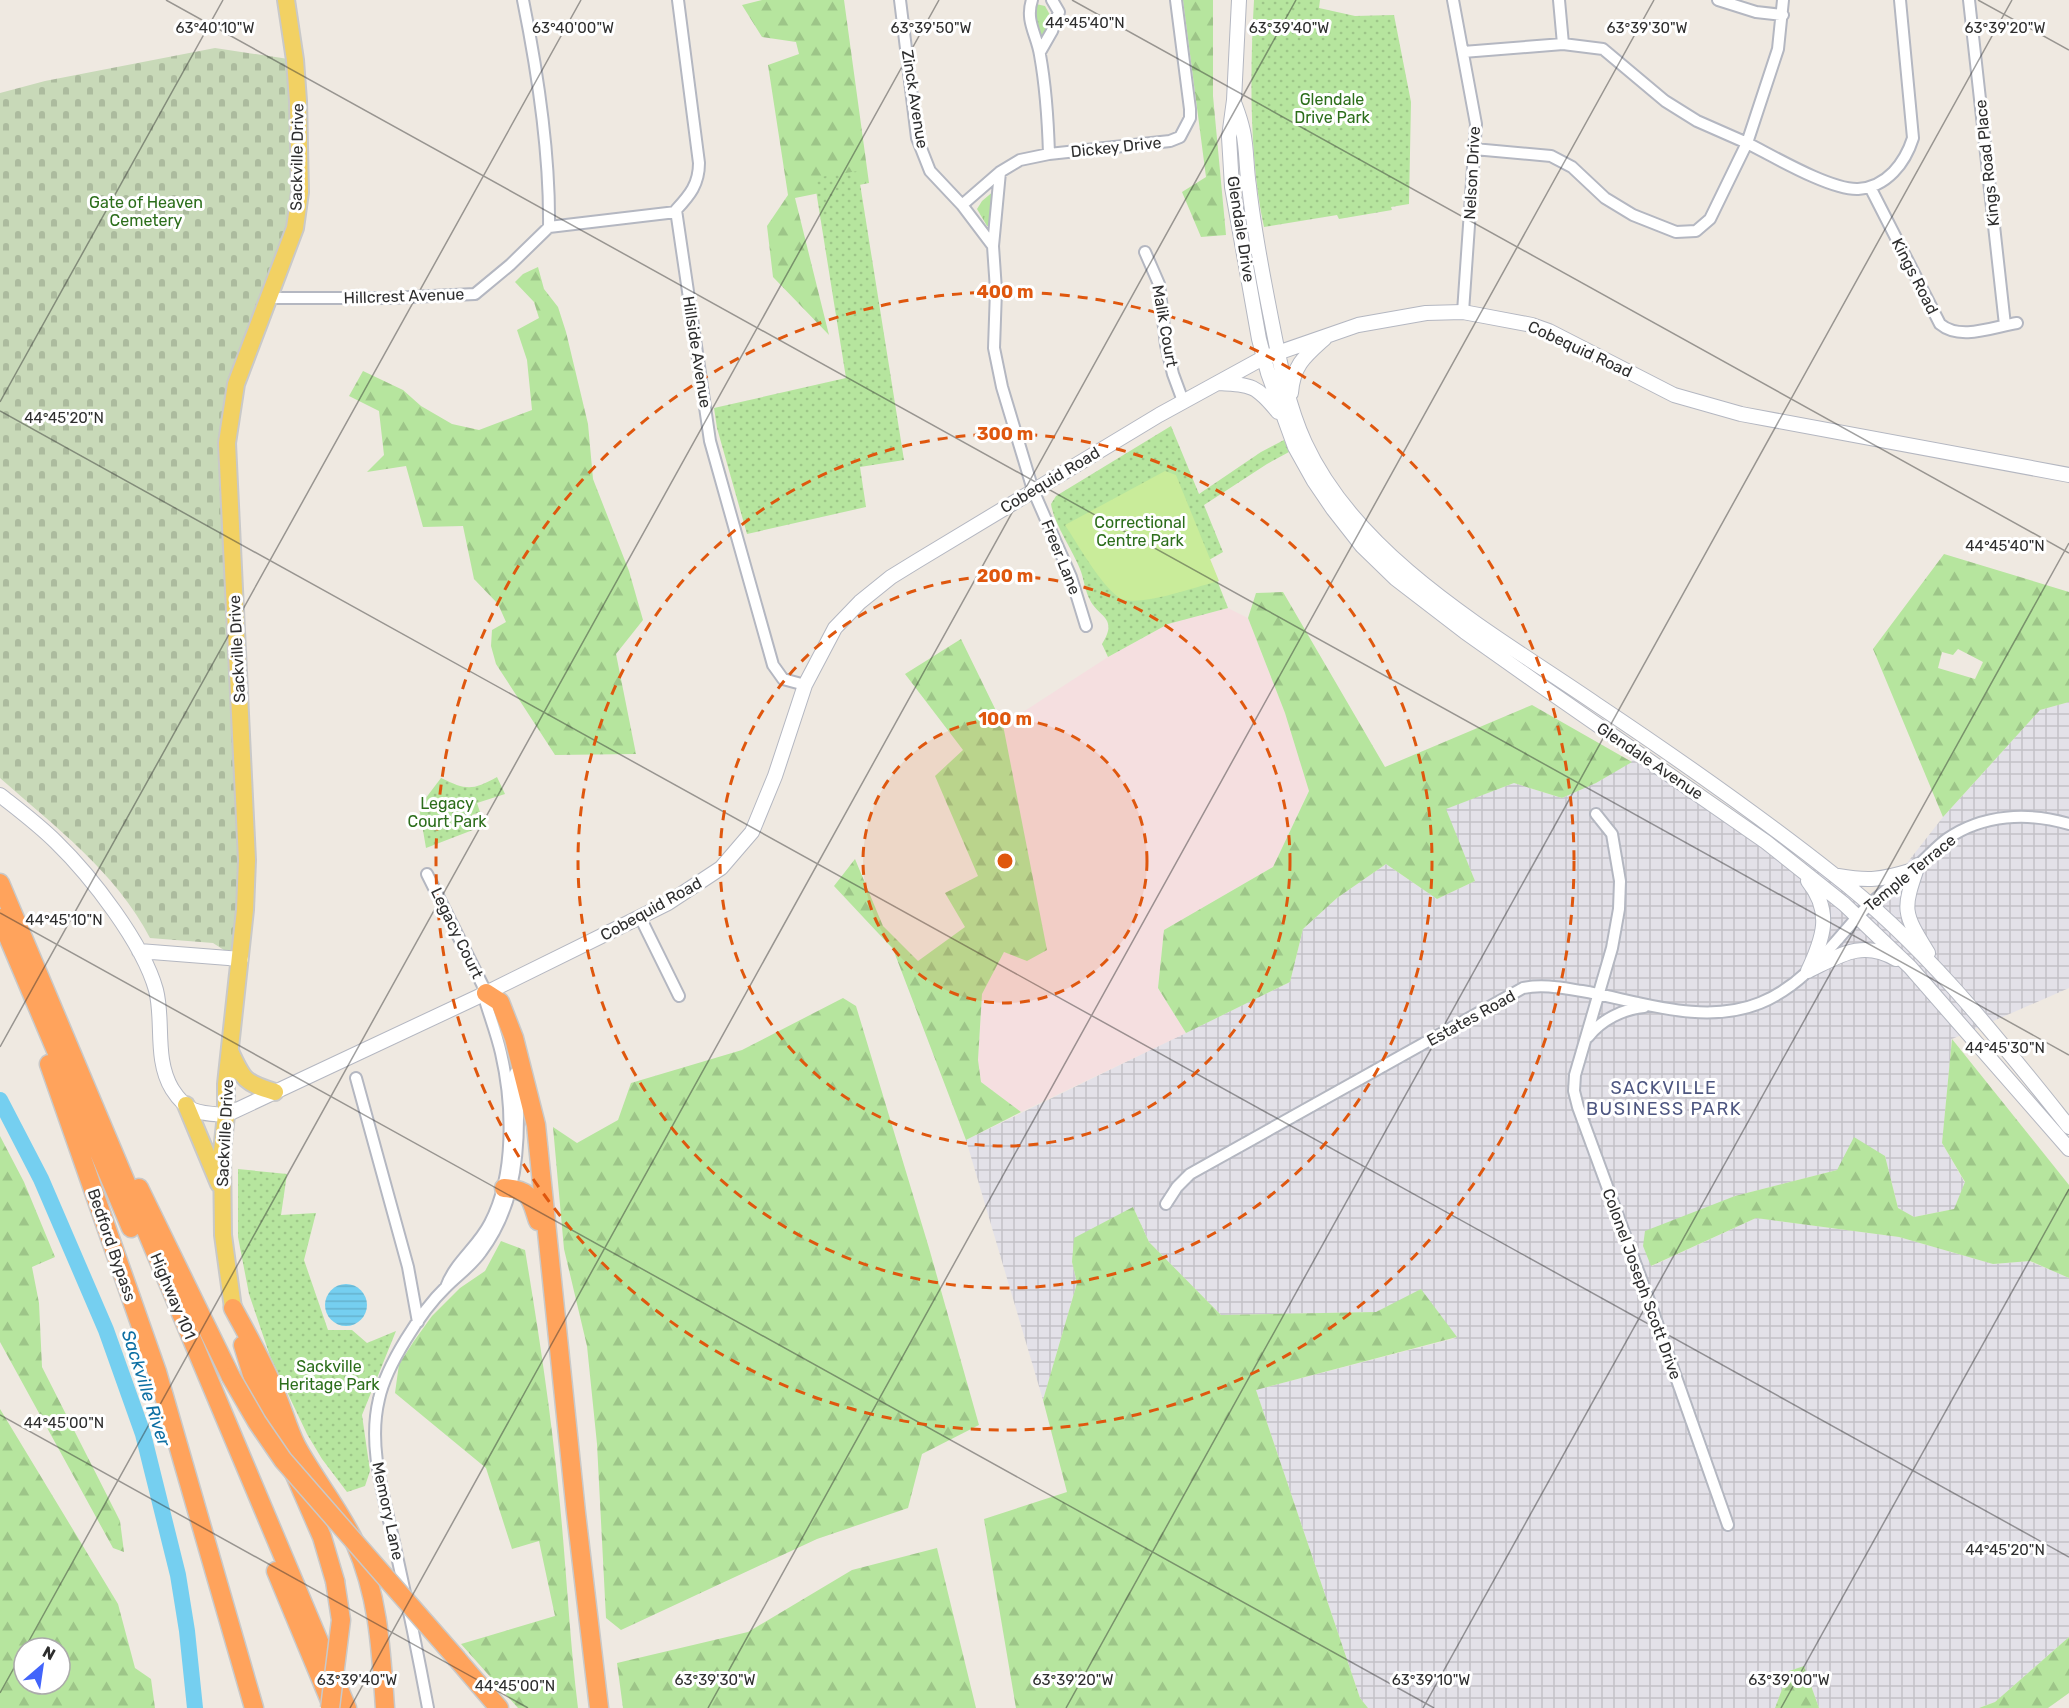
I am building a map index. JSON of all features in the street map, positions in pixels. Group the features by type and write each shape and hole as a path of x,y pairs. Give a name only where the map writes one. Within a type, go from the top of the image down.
{"highway":[{"name":"Highway 101","path":"0,883 347,1708"},
{"name":"Highway 101","path":"0,918 331,1708"},
{"name":"Bedford Bypass","path":"0,924 157,1372 254,1708"},
{"path":"486,993 500,1002 513,1038 536,1125 599,1708"},
{"path":"107,1136 127,1165 231,1377 257,1422 283,1460 499,1708"},
{"path":"508,1188 528,1194 549,1257"},
{"path":"233,1308 254,1381 322,1537 335,1581 341,1620 331,1708"},
{"path":"233,1308 256,1349 296,1444 354,1543 374,1595 381,1641 386,1708"}],"main road":[{"name":"Sackville Drive","path":"233,1308 223,1235 222,1151 230,1051 241,959 247,860 227,443 236,384 295,228 300,192 298,100 286,0"},
{"name":"Glendale Drive","path":"1239,0 1234,100 1229,137 1232,187 1263,358"},
{"name":"Glendale Drive","path":"1234,100 1244,134 1252,209 1278,351"},
{"name":"Cobequid Road","path":"226,1115 486,993 640,917 668,903 722,868 752,832 775,776 805,685 836,628 860,602 891,577 1033,490 1183,401 1278,351 1377,321 1426,313 1463,312 1483,315 1540,328 1674,395 1704,404 1741,414 2069,475"},
{"path":"1290,402 1296,368 1329,334"},
{"name":"Glendale Avenue","path":"1278,351 1290,402 1305,443 1325,478 1371,536 1405,569 1469,618 1710,782 1836,876 1938,970 1998,1038 2069,1127"},
{"name":"Glendale Avenue","path":"1263,358 1283,418 1300,456 1333,509 1362,546 1396,579 1531,678 1766,842 1857,917 1910,967 2069,1149"},
{"path":"1217,383 1255,388 1283,418"},
{"path":"0,795 56,842 80,867 121,922 139,951 156,990 164,1065 168,1081 186,1105 222,1190"},
{"path":"1796,866 1821,900 1824,920 1821,943 1808,971"},
{"path":"1836,876 1865,880 1885,879 1914,868"},
{"path":"1914,868 1906,897 1906,907 1911,925 1938,970"},
{"path":"1808,971 1858,949 1879,951 1910,967"},
{"path":"139,951 241,959"},
{"path":"230,1051 241,1075 255,1086 275,1092"},
{"path":"186,1105 198,1113 226,1115"}],"street":[{"path":"523,0 534,58 544,138 549,194 549,227 676,212 690,195 699,176 678,0"},
{"name":"Zinck Avenue","path":"900,0 917,138 930,171 962,206 993,246"},
{"path":"1032,0 1029,10 1030,25 1040,52 1048,114 1049,154"},
{"path":"1040,52 1052,31 1059,12 1052,0"},
{"name":"Dickey Drive","path":"962,206 1000,172 1020,160 1049,154 1170,141 1180,137 1190,118 1190,109 1176,0"},
{"name":"Nelson Drive","path":"1453,0 1476,124 1463,312"},
{"path":"1559,0 1563,44"},
{"path":"1718,0 1756,12 1783,15"},
{"path":"1474,149 1551,156 1572,167 1605,198 1633,215 1676,231 1696,231 1710,219 1747,143 1778,49 1783,0"},
{"path":"1462,52 1563,44 1603,49 1665,101 1697,121 1830,182 1857,189 1870,187 1893,174 1908,152 1913,138 1900,0"},
{"name":"Kings Road Place","path":"1969,0 2005,325"},
{"path":"1000,172 993,246 996,290 994,348 1002,387 1033,490"},
{"name":"Kings Road","path":"1870,187 1940,324 1958,333 2017,323"},
{"name":"Hillside Avenue","path":"676,212 710,441 773,665 783,678 805,685"},
{"name":"Hillcrest Avenue","path":"269,298 388,298 475,294 510,265 549,227"},
{"name":"Malik Court","path":"1145,252 1159,284 1166,345 1183,401"},
{"name":"Freer Lane","path":"1033,490 1071,577 1086,626"},
{"name":"Colonel Joseph Scott Drive","path":"1596,814 1612,834 1620,881 1618,919 1612,948 1575,1075 1574,1091 1728,1526"},
{"name":"Temple Terrace","path":"1857,917 1869,904 1947,839 1976,824 1998,818 2015,817 2049,818 2069,824"},
{"name":"Legacy Court","path":"427,874 507,1035 516,1077 518,1149 508,1188"},
{"path":"640,917 679,996"},
{"name":"Estates Road","path":"1166,1204 1177,1187 1190,1174 1523,988 1549,986 1694,1013 1736,1009 1760,1003 1790,987 1808,971 1857,917"},
{"name":"Colonel Joseph Scott Drive","path":"1585,1042 1596,1027 1614,1016 1630,1009 1656,1006"},
{"path":"356,1078 408,1267 418,1322"},
{"name":"Memory Lane","path":"428,1708 419,1656 376,1461 375,1421 380,1393 386,1377 408,1336 446,1287 458,1278 481,1252 505,1210 508,1188"}],"shaded area":[{"path":"1228,608 1248,618 1285,713 1309,790 1273,867 1164,930 1158,988 1186,1033 1021,1112 981,1082 978,1060 982,994 1004,952 1046,950 1003,725 1108,657 1168,624"},
{"path":"2069,702 2069,988 1952,1039 1942,1143 1965,1183 1954,1209 1914,1217 1898,1208 1885,1156 1735,1196 1643,1245 1652,1266 1756,1218 1899,1237 1993,1264 2029,1261 2069,1278 2069,1637 1995,1702 1979,1708 1819,1708 1804,1667 1789,1671 1775,1708 1368,1708 1360,1698 1256,1390 1456,1338 1421,1290 1376,1312 1221,1315 1149,1242 1133,1207 1072,1262 1077,1283 1043,1400 966,1140 1290,982 1303,929 1337,898 1386,864 1437,899 1475,881 1445,809 1514,783 1562,798 1596,783 1631,762 1641,747 1871,909 1943,817 2040,710"}],"green space":[{"path":"762,0 844,0 869,183 795,198 829,335 773,277 767,226 788,195 768,65 799,54 796,42 762,37 742,5"},
{"path":"1183,0 1213,0 1213,96 1226,235 1201,237 1182,192 1206,177"},
{"name":"Glendale Drive Park","path":"1254,0 1320,0 1319,8 1355,16 1394,15 1411,102 1409,204 1391,207 1392,210 1339,219 1337,215 1264,227 1253,144"},
{"path":"1036,4 1045,6 1050,15 1041,36 1034,20"},
{"name":"Gate of Heaven Cemetery","path":"215,48 295,60 300,192 249,347 227,443 239,663 241,961 213,943 150,938 136,914 102,871 62,832 0,778 0,93 45,81"},
{"path":"858,171 904,460 860,467 866,507 747,534 717,428 714,408 846,378 814,178"},
{"path":"995,190 994,227 987,226 977,209 982,201"},
{"path":"538,267 544,289 558,307 566,332 588,424 593,479 629,571 643,620 616,654 636,754 555,755 496,664 491,646 492,630 506,622 498,604 474,579 463,526 423,527 406,466 367,472 384,455 379,411 349,396 363,371 403,390 421,406 452,424 479,430 532,410 527,360 517,330 539,318 534,302 515,282 523,274"},
{"name":"Correctional Centre Park","path":"1171,426 1199,494 1261,452 1284,440 1289,452 1204,505 1223,552 1209,560 1228,608 1168,624 1108,657 1102,644 1107,635 1108,623 1088,596 1080,569 1056,520 1051,504 1056,496"},
{"path":"1165,471 1176,475 1219,581 1156,598 1131,601 1122,599 1099,577 1065,525"},
{"path":"1944,554 2069,592 2069,702 2040,710 1943,817 1873,649","holes":["1958,649 1983,662 1975,679 1938,668 1942,652 1953,655"]},
{"path":"1283,592 1385,767 1532,705 1632,762 1596,783 1562,798 1514,783 1446,809 1475,881 1437,899 1386,864 1337,898 1303,929 1290,982 1186,1033 1158,988 1164,930 1273,867 1309,791 1285,713 1248,618 1256,593"},
{"path":"961,639 1003,725 1047,950 1027,961 1004,952 982,994 978,1060 981,1082 1021,1112 966,1140 893,949 834,886 855,859 883,926 918,961 965,927 945,893 978,876 935,776 963,750 905,674"},
{"name":"Legacy Court Park","path":"497,777 505,794 477,803 480,812 472,815 478,828 426,848 419,807 441,778 463,787 475,787"},
{"path":"843,998 856,1006 929,1248 979,1425 922,1454 908,1508 817,1539 621,1630 606,1618 597,1444 587,1346 564,1249 553,1127 577,1143 618,1120 631,1083 742,1050"},
{"path":"1952,1039 2069,1185 2069,1278 2030,1261 1993,1264 1899,1237 1756,1218 1651,1266 1643,1246 1645,1231 1735,1196 1837,1170 1854,1137 1885,1156 1898,1208 1914,1217 1954,1209 1965,1182 1942,1143"},
{"path":"0,1136 24,1182 55,1257 32,1267 39,1303 42,1367 120,1521 124,1552 113,1548 0,1342"},
{"name":"Sackville Heritage Park","path":"238,1169 287,1174 281,1215 316,1213 304,1260 328,1330 352,1330 367,1343 396,1331 362,1415 370,1471 365,1486 347,1492 322,1459 307,1434 270,1356 249,1294 238,1237"},
{"path":"1133,1207 1149,1242 1221,1315 1376,1312 1421,1289 1457,1337 1256,1390 1360,1698 1368,1708 1016,1708 984,1519 1067,1492 1043,1400 1077,1283 1072,1262 1074,1238"},
{"path":"501,1241 525,1250 555,1455 578,1708 518,1708 461,1644 555,1616 539,1541 512,1549 486,1468 395,1393 399,1364 414,1341 432,1316 460,1288 485,1271"},
{"path":"0,1409 118,1604 135,1668 151,1679 155,1708 0,1708"},
{"path":"937,1548 976,1708 623,1708 617,1663 748,1632 852,1570"},
{"path":"2069,1637 2069,1693 2048,1708 1979,1708 1995,1702"},
{"path":"1804,1666 1819,1708 1775,1708 1789,1671"}],"water":[{"path":"346,1284 361,1290 367,1305 361,1320 346,1326 331,1320 325,1305 331,1290"}],"waterway":[{"name":"Sackville River","path":"0,1100 41,1179 106,1330 143,1434 178,1575 187,1631 195,1708"}],"district":[{"name":"SACKVILLE BUSINESS PARK","path":"1664,1098"}]}
